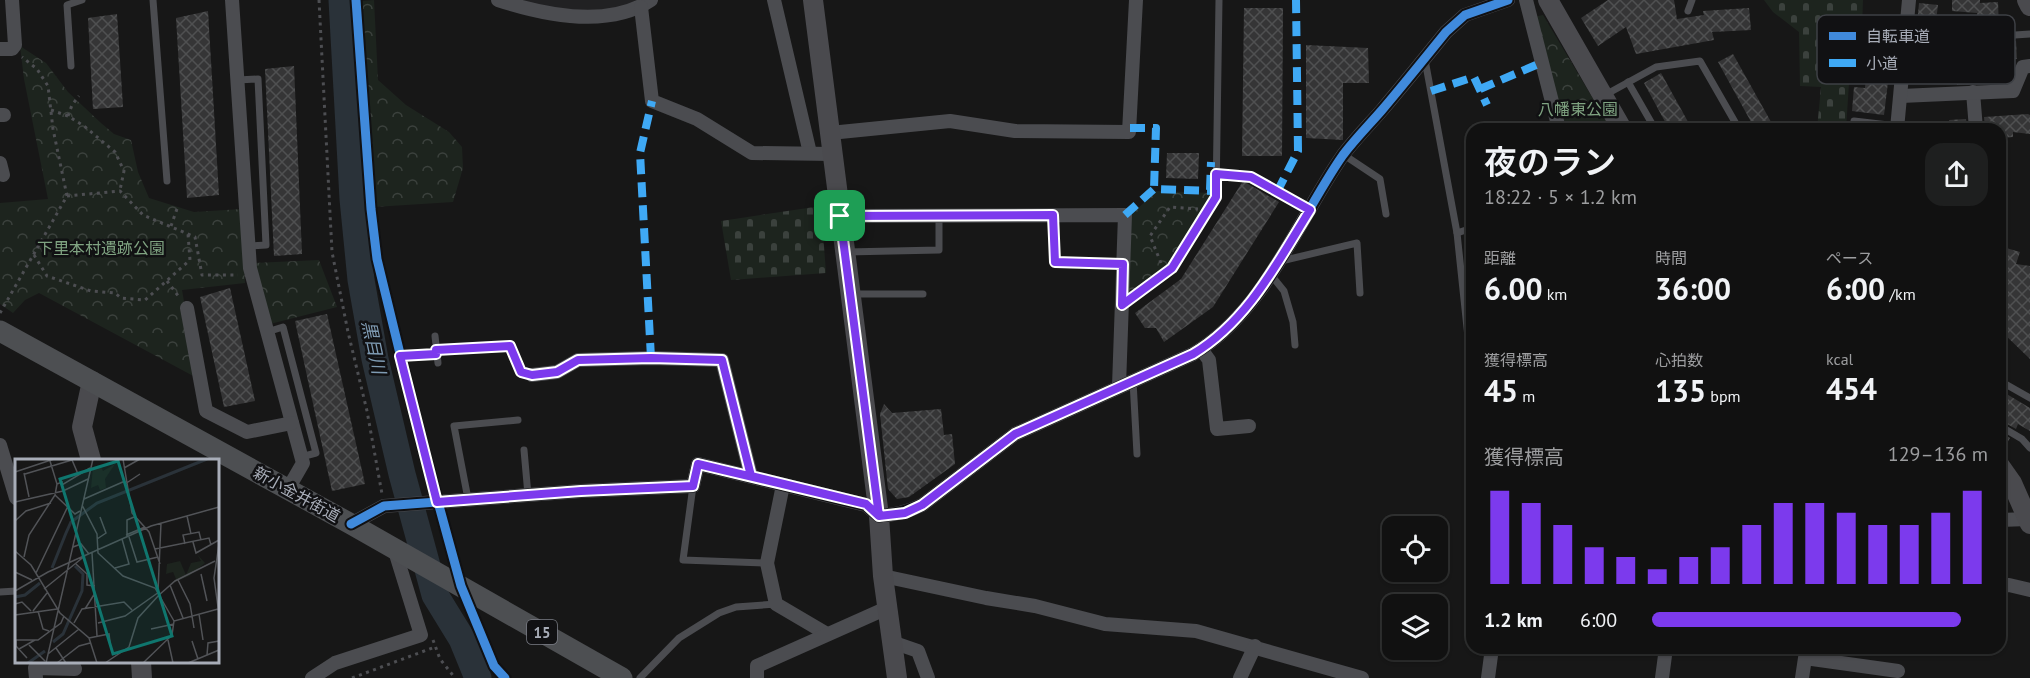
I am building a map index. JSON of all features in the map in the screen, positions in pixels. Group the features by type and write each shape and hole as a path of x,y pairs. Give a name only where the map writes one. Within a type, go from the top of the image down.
{"main road":[{"name":"新小金井街道","path":"0,331 351,524 622,678"}],"street":[{"path":"6,49 15,45 12,0"},
{"path":"232,0 252,275 303,463 288,489"},
{"path":"498,0 528,10 598,17 628,13 646,3 652,101 697,119 752,153 833,154"},
{"path":"774,0 810,153"},
{"path":"813,0 879,516 883,576 897,678"},
{"path":"831,133 950,121 1015,131 1130,132 1136,0"},
{"path":"351,524 384,506 693,486 698,464 866,504 879,516 905,513 922,505 1015,434 1201,349 1232,324 1270,275 1344,155 1446,32 1465,15 1507,0"},
{"path":"1526,0 1554,123"},
{"path":"1548,0 1619,123"},
{"path":"1908,15 1909,0"},
{"path":"2027,0 2030,6"},
{"path":"1901,96 2013,91 2023,67 2030,66"},
{"path":"1898,123 1902,84"},
{"path":"1973,92 1976,123"},
{"path":"840,216 1125,215 1119,386"},
{"path":"188,308 207,411 247,432 292,423"},
{"path":"1201,349 1209,360 1217,429 1249,426"},
{"path":"532,375 557,372 578,360 651,358 722,360 751,476"},
{"path":"91,459 82,427 92,381"},
{"path":"0,445 3,467 15,496"},
{"path":"2006,474 2029,522 2006,520"},
{"path":"783,484 767,563 776,604 827,634"},
{"path":"312,678 335,663 421,635 400,552"},
{"path":"883,576 1035,606 1105,624 1196,631 1362,678"},
{"path":"2006,585 2030,590"},
{"path":"758,678 757,666 887,608"},
{"path":"892,642 918,651 928,678"},
{"path":"1240,678 1254,646"},
{"path":"1488,678 1491,654"},
{"path":"1662,678 1665,654"},
{"path":"1802,678 1805,658 1832,655 1870,673 1898,671"},
{"path":"36,678 35,668 75,669 72,663"},
{"path":"141,663 142,678"},
{"path":"1315,664 1321,678"}],"lane":[{"path":"71,66 67,5 82,0"},
{"path":"153,0 167,181"},
{"path":"1122,305 1172,268 1216,197 1219,0"},
{"path":"1688,11 1692,0"},
{"path":"2015,35 2030,34"},
{"path":"1424,59 1457,233 1466,299"},
{"path":"1603,96 1656,67 1700,61 1736,123"},
{"path":"238,80 258,79 266,245 249,246"},
{"path":"1628,82 1652,123"},
{"path":"1854,121 1868,123"},
{"path":"1344,155 1380,179 1386,214"},
{"path":"1216,174 1251,177 1310,210"},
{"path":"1053,215 1055,262 1123,264"},
{"path":"844,252 939,250 939,216"},
{"path":"1457,233 1466,230"},
{"path":"1279,261 1357,243 1360,293"},
{"path":"1270,275 1284,291 1293,322 1295,345"},
{"path":"849,294 923,294"},
{"path":"267,332 283,327 316,453 301,457"},
{"path":"435,336 438,363"},
{"path":"436,352 510,346 521,372 532,375"},
{"path":"1133,380 1137,454"},
{"path":"2006,384 2030,398"},
{"path":"468,500 454,426 518,420"},
{"path":"2006,430 2022,439 2030,448"},
{"path":"524,450 528,495"},
{"path":"693,486 683,560 767,563"},
{"path":"0,592 15,591"},
{"path":"640,678 679,638 719,613 736,607 776,604"}],"path":[{"path":"319,0 332,252 367,411 384,506"},
{"path":"357,4 371,209 377,259 433,503 461,586 494,666 505,678"},
{"path":"0,313 67,196 53,129 48,86 37,69 6,49"},
{"path":"68,116 79,96"},
{"path":"51,110 68,116 84,126 115,152 124,171 120,191"},
{"path":"67,196 120,191"},
{"path":"120,191 143,214 195,237 202,275 252,275"},
{"path":"171,226 178,206"},
{"path":"1165,273 1150,236 1170,207 1202,210"},
{"path":"34,255 47,276 91,291 115,292 121,298 145,300 190,260 188,234"},
{"path":"166,280 176,293"},
{"path":"400,356 436,352"},
{"path":"352,678 435,647"}],"shaded area":[{"path":"515,0 644,0 623,13 551,10"}],"green space":[{"path":"374,0 378,80 406,105 449,132 462,147 463,168 453,202 374,207 362,1"},
{"path":"1764,0 1863,0 1862,15 1817,15 1817,84 1849,84 1846,123 1818,123 1821,87 1800,86 1799,32 1773,12"},
{"name":"八幡東公園","path":"1543,15 1607,123 1561,123 1534,17"},
{"name":"下里本村遺跡公園","path":"20,46 46,63 68,92 101,123 114,134 131,140 138,172 149,198 194,212 242,209 245,283 182,290 197,378 39,293 25,300 13,313 0,304 0,203 48,199 24,79"},
{"path":"1156,191 1213,193 1213,198 1170,266 1127,299 1130,216"},
{"path":"821,206 826,273 731,280 721,221"},
{"path":"319,260 337,307 270,324 254,263"}],"building":[{"path":"1608,0 1674,0 1677,19 1704,15 1703,11 1749,8 1751,30 1712,32 1714,40 1636,54 1626,27 1598,46 1581,18"},
{"path":"1952,0 1998,2 1998,15 1977,15 1977,13 1952,11"},
{"path":"1919,3 1938,5 1937,15 1918,15"},
{"path":"1244,8 1283,8 1282,156 1242,156"},
{"path":"208,11 219,195 187,198 176,18"},
{"path":"117,14 123,107 93,109 88,18"},
{"path":"2015,41 2017,59 2015,59"},
{"path":"1306,45 1368,48 1369,83 1343,83 1343,140 1306,138"},
{"path":"1733,54 1772,123 1752,123 1718,62"},
{"path":"294,66 302,254 274,256 265,69"},
{"path":"1661,73 1689,123 1666,123 1644,83"},
{"path":"1865,84 1888,84 1884,115 1852,111 1854,87 1865,88"},
{"path":"2028,114 2030,115 2030,134 2013,132 2013,137 2006,138 2006,123 1984,123 1984,117"},
{"path":"1966,119 1966,123 1949,123 1949,120"},
{"path":"1167,153 1199,153 1198,179 1166,178"},
{"path":"1243,181 1279,202 1213,307 1164,342 1156,328 1145,328 1135,313 1181,279"},
{"path":"2006,248 2020,252 2016,264 2030,266 2030,359 2006,336"},
{"path":"230,288 255,401 224,407 200,297"},
{"path":"327,314 365,484 332,491 295,321"},
{"path":"2006,394 2030,408 2030,431 2018,424 2016,429 2006,423"},
{"path":"884,404 892,413 941,409 944,435 952,434 955,464 909,497 897,499 888,489 880,414"}],"waterway":[{"name":"黒目川","path":"342,0 353,199 361,280 375,359 402,474 435,595 462,639 478,678"}],"marked path":[{"path":"1277,192 1298,151 1296,0"},
{"path":"1480,89 1543,62"},
{"path":"1431,91 1474,77 1487,105"},
{"path":"651,358 640,153 652,101"},
{"path":"1130,128 1156,128 1154,189"},
{"path":"1210,190 1211,162"},
{"path":"1125,215 1154,189 1216,191"}],"cycle path":[{"path":"356,0 371,209 377,259 421,440 461,586 494,666 505,678"},
{"path":"351,524 384,506 581,491 693,486 698,464 866,505 879,516 911,510 922,505 1015,434 1193,354 1219,336 1261,289 1343,155 1446,32 1465,15 1508,0"}],"route":[{"path":"840,216 879,516 866,504 698,464 693,486 581,491 437,502 400,356 436,354 436,350 510,346 521,372 532,375 557,372 578,360 651,358 722,360 751,476 866,504 879,516 905,513 922,505 1015,434 1193,354 1210,344 1249,304 1270,275 1310,210 1251,177 1216,174 1216,197 1172,268 1122,305 1123,264 1055,262 1053,215 840,216"}]}
